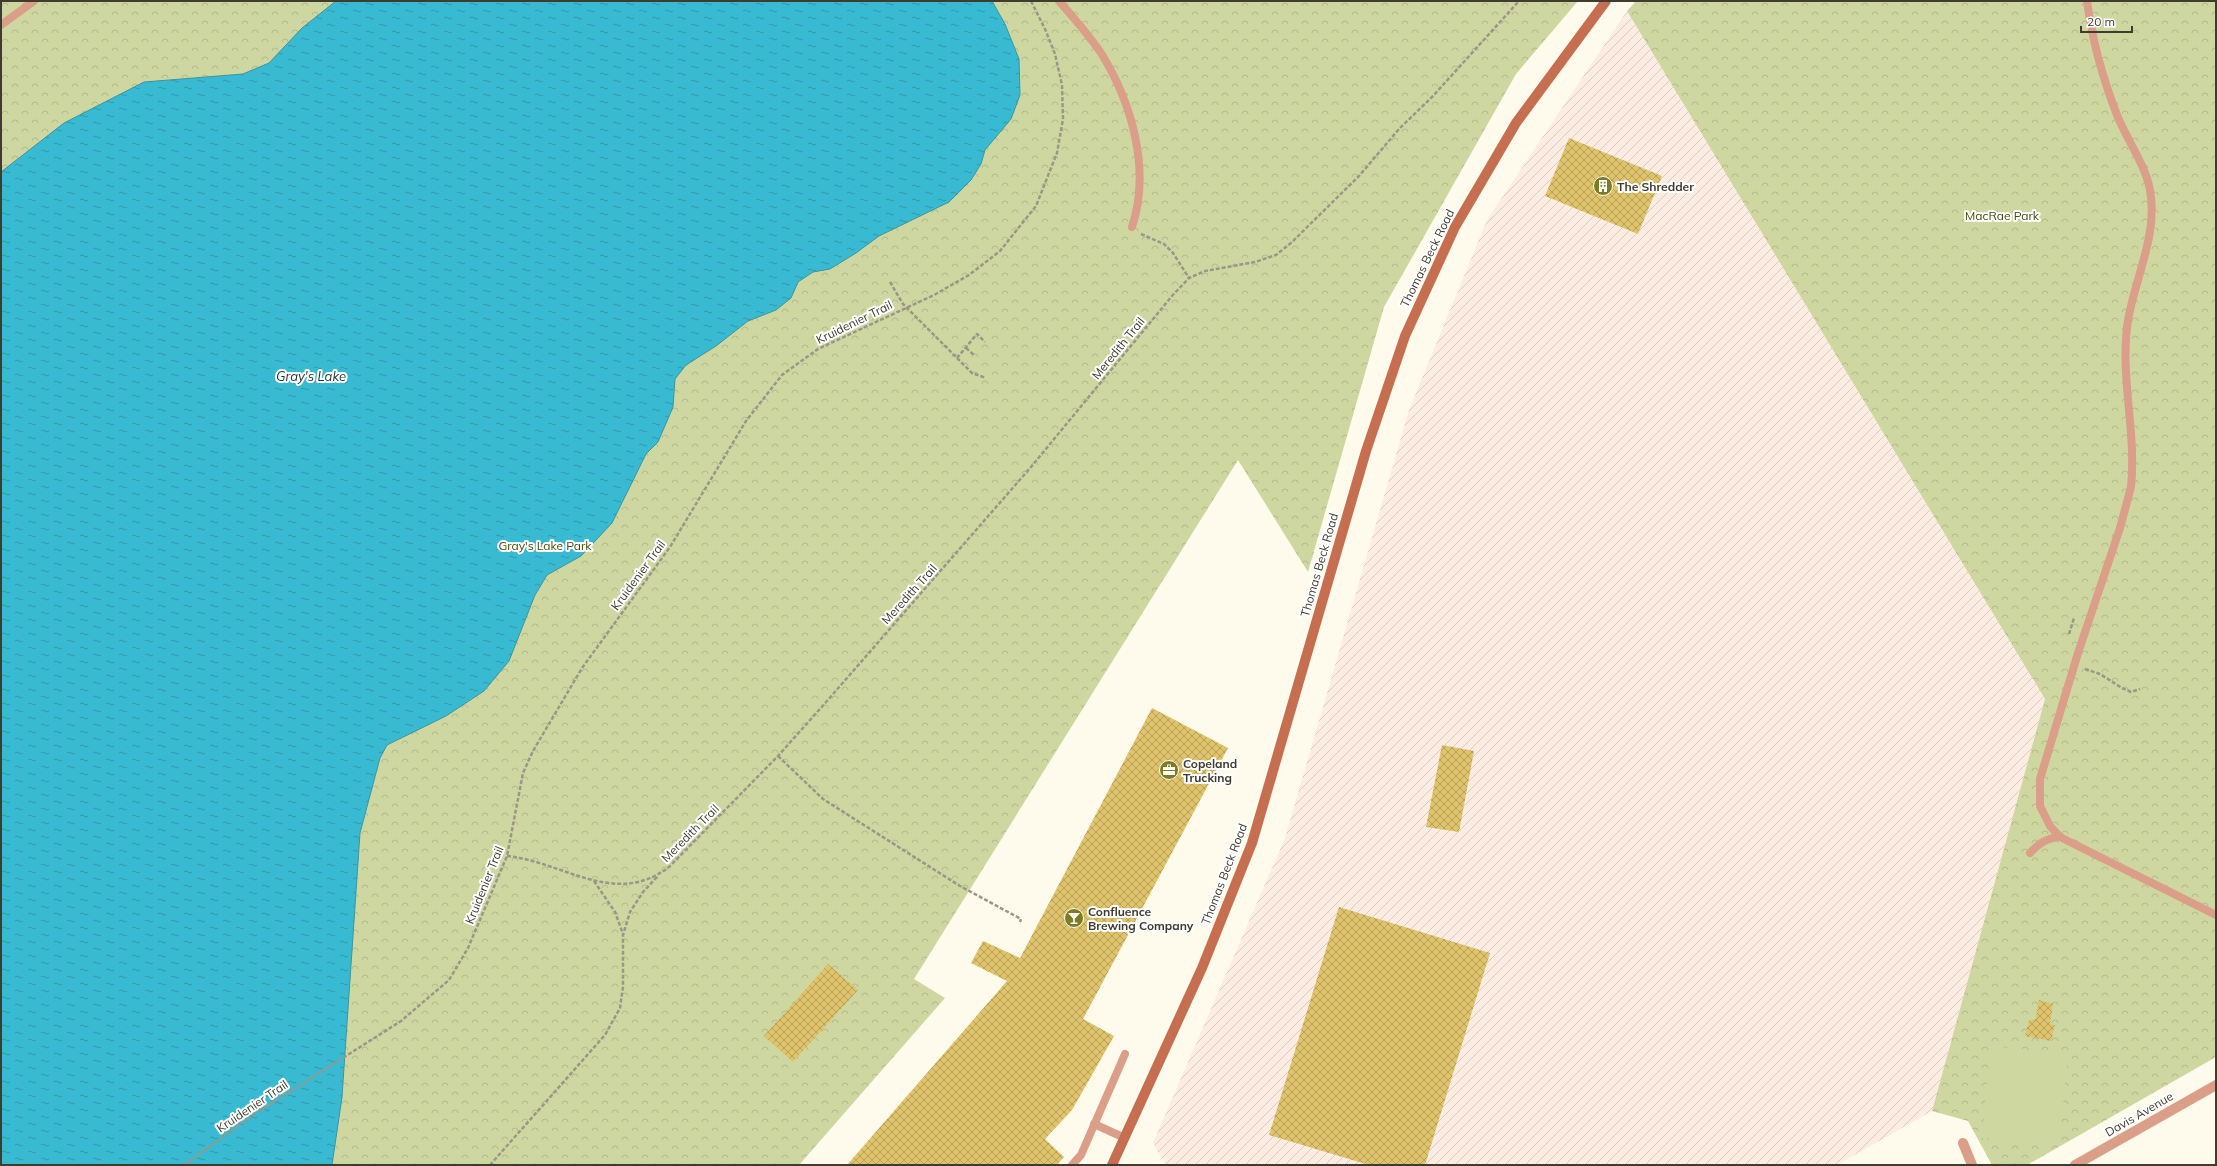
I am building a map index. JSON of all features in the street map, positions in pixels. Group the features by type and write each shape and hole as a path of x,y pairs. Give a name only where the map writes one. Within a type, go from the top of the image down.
{"main road":[{"name":"Thomas Beck Road","path":"1112,1165 1202,968 1252,843 1366,451 1405,336 1455,227 1516,123 1606,1"}],"street":[{"name":"Davis Avenue","path":"2075,1165 2216,1085"},
{"path":"1963,1143 1972,1165"}],"lane":[{"path":"1,25 34,1"},
{"path":"1059,1 1100,52 1121,91 1132,125 1139,162 1140,192 1137,213 1132,227"},
{"path":"2087,1 2097,51 2108,90 2117,116 2145,173 2150,189 2152,207 2150,228 2128,316 2126,369 2133,456 2131,487 2120,528 2078,653 2040,779 2040,806 2050,826 2060,837 2216,915"},
{"path":"2030,853 2038,844 2052,838 2060,837"},
{"path":"1072,1165 1081,1155 1125,1054"},
{"path":"1094,1124 1125,1138"}],"path":[{"name":"Kruidenier Trail","path":"184,1165 253,1115 401,1020 449,980 468,948 507,856 523,773 533,751 582,668 644,586 746,421 782,375 818,349 969,275 1000,251 1036,206 1047,183 1057,153 1063,119 1062,85 1055,54 1031,1"},
{"name":"Meredith Trail","path":"507,856 524,858 594,881 628,885 642,883 659,875 686,850 778,756 975,532 1068,423 1172,296 1189,278 1205,271 1276,255 1292,242 1359,176 1399,129 1433,96 1519,1"},
{"path":"1132,227 1143,235 1164,244 1173,253 1189,278"},
{"path":"890,282 906,307 972,373 986,378"},
{"path":"957,358 977,334 986,342"},
{"path":"966,348 974,355"},
{"path":"2084,669 2100,674 2131,692 2140,689"},
{"path":"778,756 823,799 960,886 1021,919 1020,922"},
{"path":"490,1165 606,1035 620,1008 623,987 624,935 630,912 643,892 659,875"},
{"path":"594,881 615,912 624,935"}],"shaded area":[{"path":"1627,11 2045,699 1932,1111 1837,1165 1166,1165 1153,1143 1285,838 1409,410 1487,220"}],"green space":[{"name":"Gray's Lake Park","path":"1,1 1578,1 1516,74 1384,307 1308,572 1238,460 914,979 945,998 799,1165 1,1165"},
{"name":"MacRae Park","path":"1636,1 2216,1 2216,1057 2027,1165 1992,1165 1968,1121 1932,1111 2045,699 1627,11"},
{"path":"1991,1046 2068,1054 2059,1145 1982,1138"}],"water":[{"name":"Gray's Lake","path":"336,1 992,1 1005,24 1019,59 1020,95 1011,119 985,150 981,164 971,180 949,202 879,236 856,253 830,269 813,272 798,282 791,298 776,310 748,321 716,346 686,365 675,379 673,407 658,442 646,454 612,523 581,556 547,575 535,595 509,661 484,691 446,716 387,745 380,758 360,833 342,1097 332,1165 1,1165 1,172 64,123 144,82 243,74 269,63 302,28"}],"building":[{"name":"The Shredder","path":"1569,138 1662,176 1638,234 1545,196"},
{"path":"1152,708 1228,748 1083,1019 1114,1036 1072,1110 1045,1139 1064,1157 1057,1165 847,1165 1007,981 971,963 983,941 1020,958"},
{"path":"1442,745 1474,751 1459,832 1426,827"},
{"path":"1339,907 1490,953 1425,1165 1369,1165 1269,1135"},
{"path":"828,964 858,990 793,1062 764,1036"},
{"path":"2039,1000 2053,1004 2050,1024 2055,1025 2051,1041 2025,1036 2029,1020 2035,1021"}],"place":[{"name":"The Shredder","path":"1603,186"},
{"name":"Copeland Trucking","path":"1169,770"},
{"name":"Confluence Brewing Company","path":"1074,918"}]}
